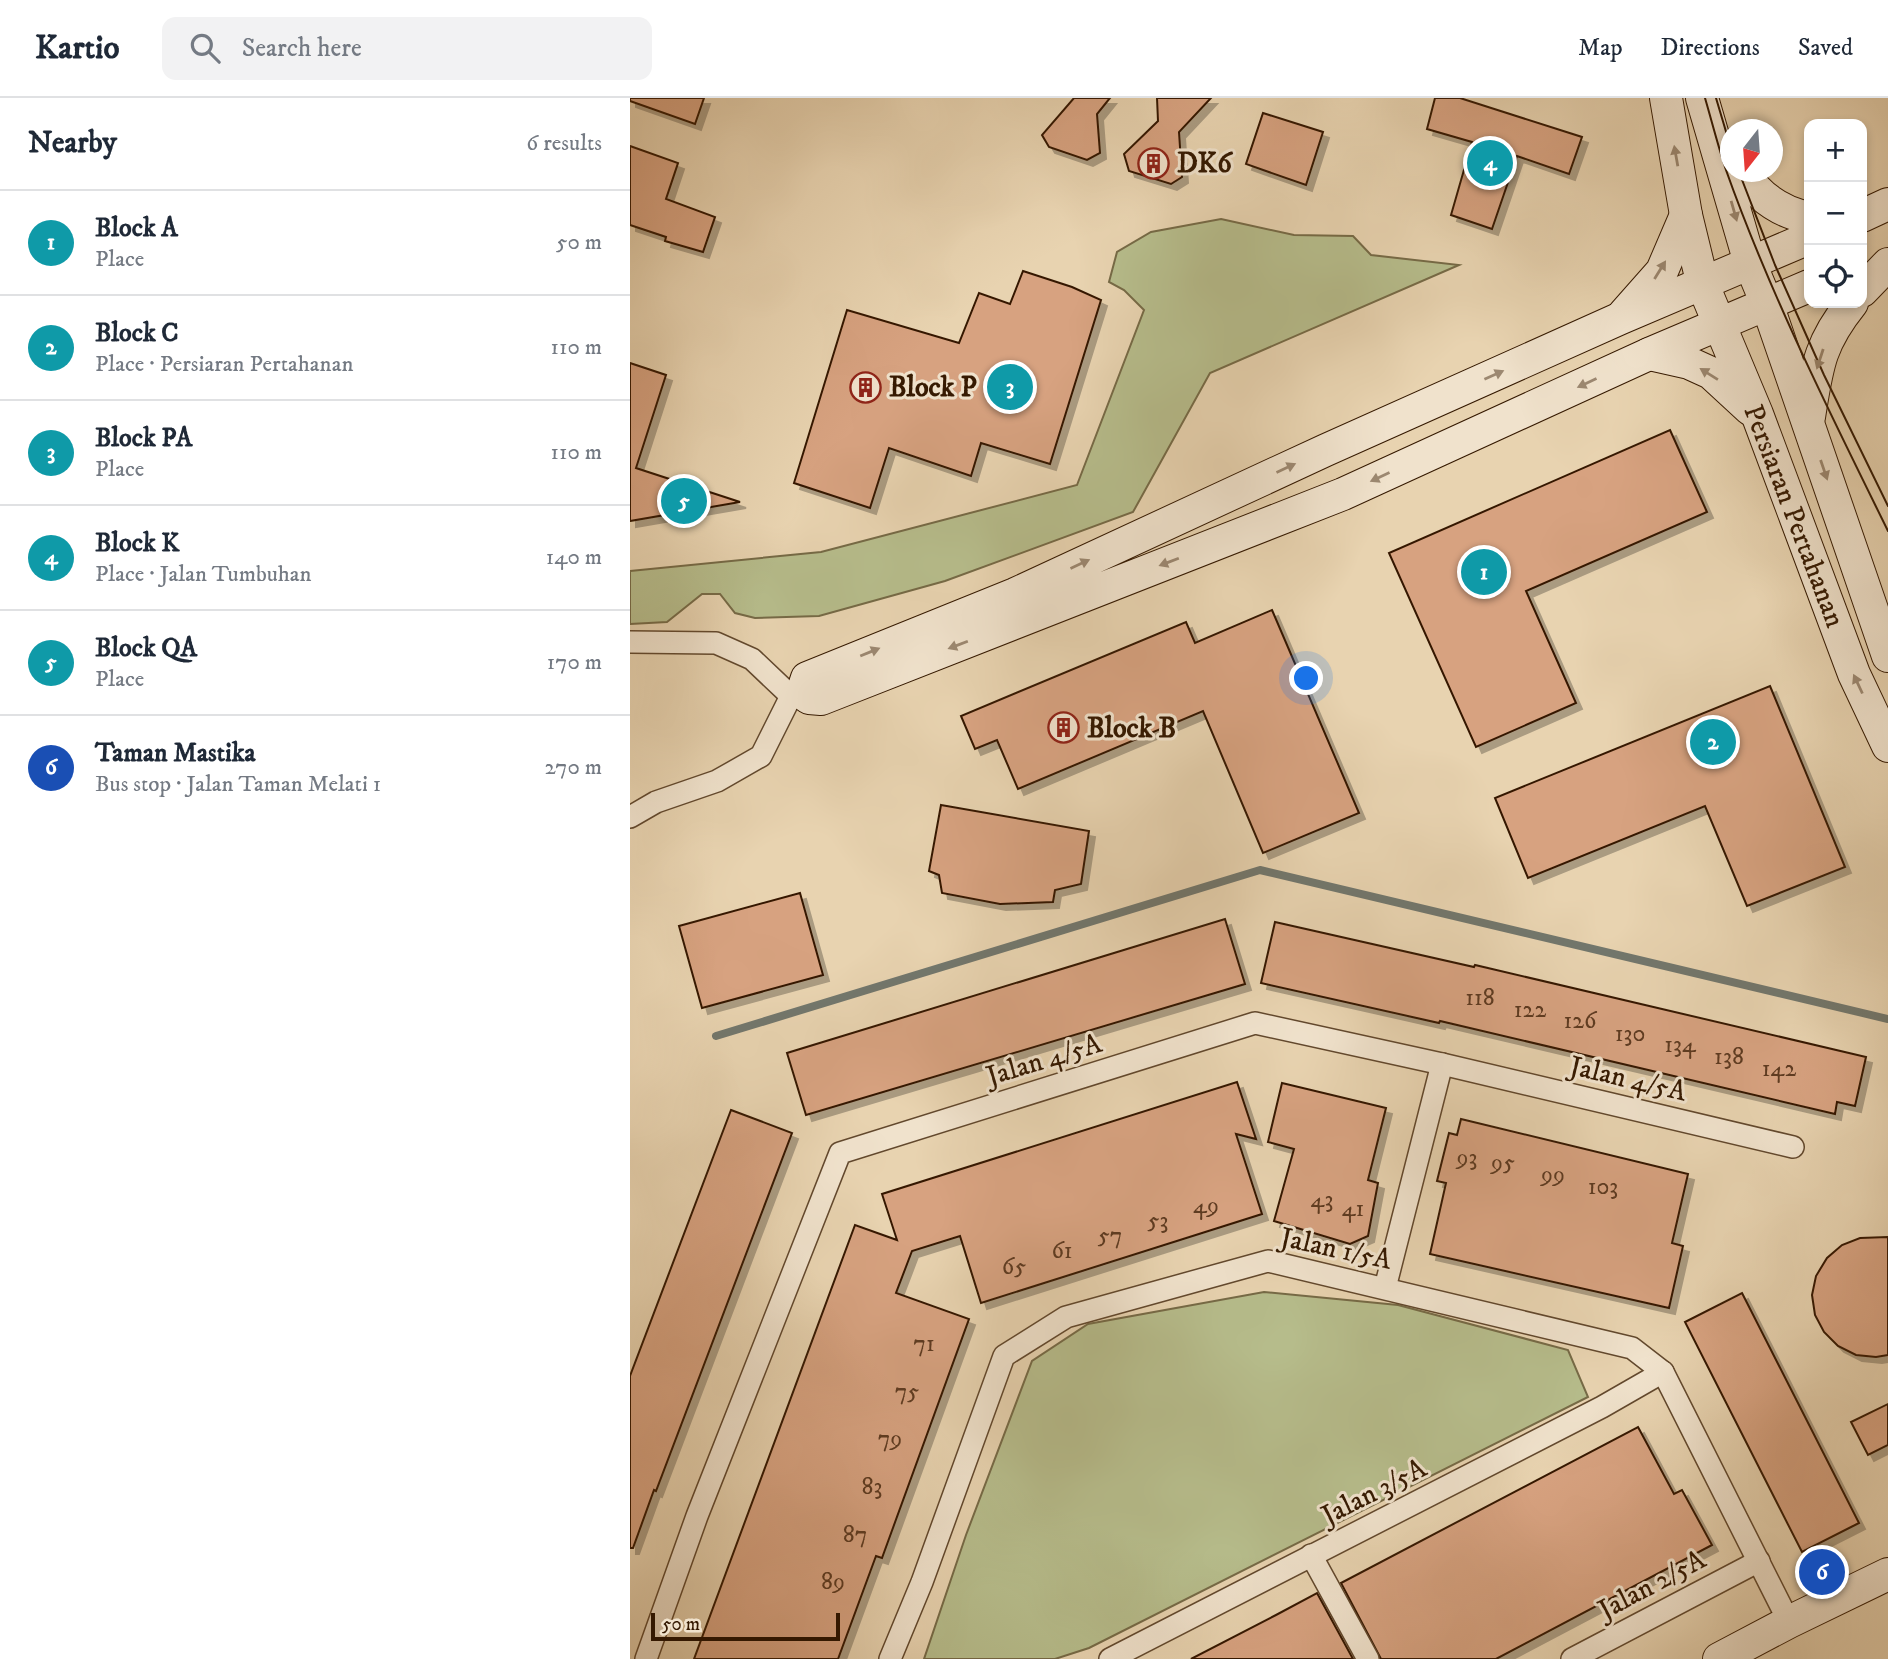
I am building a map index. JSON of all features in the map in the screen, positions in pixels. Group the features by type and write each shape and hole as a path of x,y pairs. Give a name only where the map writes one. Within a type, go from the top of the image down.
{"street":[{"name":"Persiaran Pertahanan","path":"1666,98 1686,215 1703,285 1757,414 1854,674 1888,746"},
{"name":"Persiaran Pertahanan","path":"1702,100 1749,263 1767,304 1888,656"},
{"path":"1702,100 1720,131"},
{"path":"1749,182 1764,198 1784,210 1804,216"},
{"path":"1867,214 1888,204"},
{"path":"1620,318 1662,271 1686,215"},
{"path":"630,817 656,802 717,781 761,756 807,678 1015,594 1620,318 1804,240"},
{"path":"1867,261 1888,252"},
{"path":"1867,286 1888,264"},
{"path":"630,642 716,643 752,659 796,695 821,699 1343,495 1649,354 1804,288"},
{"path":"1808,422 1818,359 1833,326 1848,308"},
{"path":"1649,354 1689,363 1712,373 1757,414"},
{"name":"Jalan 4/5A","path":"646,1659 697,1516 840,1153 1255,1023 1793,1147"},
{"path":"1385,1287 1442,1064"},
{"name":"Jalan 1/5A","path":"890,1659 922,1583 1004,1356 1066,1317 1268,1261 1632,1348 1663,1372 1789,1622"},
{"name":"Jalan 3/5A","path":"1110,1659 1602,1407 1663,1372"},
{"path":"1311,1555 1368,1659"},
{"name":"Jalan 2/5A","path":"1572,1659 1759,1562"},
{"path":"1719,1659 1888,1574"}],"green space":[{"path":"1221,219 1294,235 1353,236 1371,255 1459,265 1210,373 1133,512 945,581 819,616 755,618 735,613 720,594 702,594 667,622 630,624 630,571 821,552 1077,485 1144,310 1124,290 1109,282 1117,252 1151,232"},
{"path":"1264,1292 1398,1305 1568,1350 1588,1397 1089,1648 1055,1659 924,1659 966,1535 1032,1361 1088,1324"}],"building":[{"path":"630,98 704,98 695,124 630,101"},
{"path":"1074,98 1110,98 1097,114 1100,153 1087,160 1049,147 1042,135"},
{"path":"1157,98 1211,98 1179,132 1182,177 1171,184 1129,171 1124,154 1158,121"},
{"path":"1435,98 1460,98 1582,137 1569,174 1517,156 1492,229 1451,215 1472,142 1427,129"},
{"path":"1263,113 1323,132 1306,185 1246,164"},
{"path":"630,146 678,163 666,199 715,217 703,252 665,241 666,237 630,225"},
{"path":"1023,271 1101,300 1050,464 981,443 971,476 889,448 870,508 794,483 847,310 959,343 979,293 1010,304"},
{"path":"630,363 666,375 636,468 740,502 630,521"},
{"path":"1670,430 1707,512 1526,591 1576,703 1476,747 1389,553"},
{"name":"Block B","path":"1272,610 1359,813 1263,853 1203,711 1018,789 997,740 975,749 961,716 1186,622 1195,643"},
{"path":"1770,686 1845,867 1747,906 1705,806 1528,878 1495,798"},
{"path":"941,805 1089,831 1081,884 1055,890 1053,902 1000,904 942,893 939,875 929,871"},
{"path":"800,893 823,975 702,1008 679,926"},
{"path":"1225,919 1245,984 806,1115 787,1053"},
{"path":"1275,922 1474,967 1475,965 1866,1057 1855,1106 1837,1102 1835,1114 1440,1021 1439,1023 1261,983"},
{"path":"1237,1082 1256,1139 1236,1134 1262,1214 981,1303 960,1236 912,1251 896,1293 969,1319 882,1558 876,1556 838,1659 694,1659 855,1225 897,1240 882,1194"},
{"path":"1282,1083 1386,1108 1368,1180 1378,1183 1368,1236 1350,1244 1274,1221 1294,1149 1268,1142"},
{"path":"731,1110 792,1133 656,1491 654,1490 633,1548 630,1548 630,1376"},
{"path":"1461,1119 1688,1174 1672,1243 1683,1246 1669,1308 1430,1254 1446,1183 1437,1181 1449,1133 1457,1135"},
{"path":"1888,1237 1888,1355 1856,1355 1838,1346 1824,1332 1815,1315 1812,1295 1816,1276 1827,1258 1842,1245 1860,1238"},
{"path":"1742,1293 1859,1523 1802,1552 1685,1322"},
{"path":"1888,1404 1888,1445 1868,1455 1851,1422"},
{"path":"1638,1427 1674,1494 1682,1490 1712,1545 1496,1659 1381,1659 1341,1583"},
{"path":"1317,1593 1353,1659 1191,1659 1276,1615"}],"waterway":[{"path":"716,1036 1260,870 1888,1019"}],"tram line":[{"path":"1705,98 1726,170 1762,262 1802,353 1888,531"},
{"path":"1716,98 1722,119"},
{"path":"1743,182 1775,265 1824,375 1888,506"}],"place":[{"name":"DK6","path":"1154,163"},
{"name":"Block K","path":"1490,163"},
{"name":"Block P","path":"866,387"},
{"name":"Block PA","path":"1010,387"},
{"name":"Block QA","path":"684,501"},
{"name":"Block A","path":"1484,572"},
{"name":"Block B","path":"1064,728"},
{"name":"Block C","path":"1713,742"},
{"name":"Taman Mastika","path":"1822,1572"}]}
